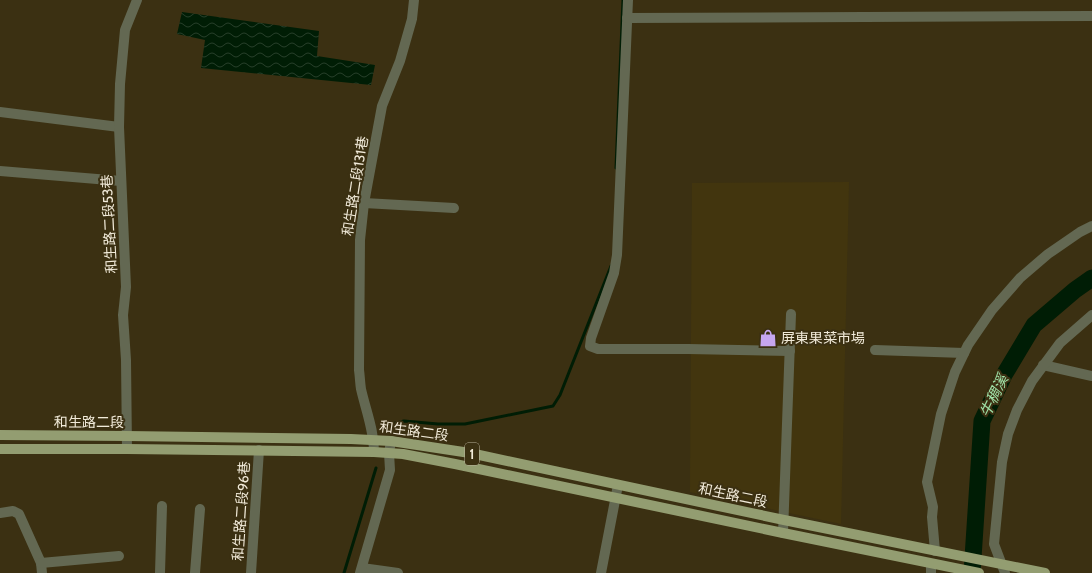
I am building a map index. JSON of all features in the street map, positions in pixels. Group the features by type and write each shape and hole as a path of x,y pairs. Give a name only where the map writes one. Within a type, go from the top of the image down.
{"main road":[{"name":"和生路二段","path":"0,436 127,436 391,441 470,453 935,551"},
{"name":"和生路二段","path":"0,449 127,448 389,453 455,464 783,533 933,567 979,573"},
{"name":"1","path":"935,551 1004,569 1045,573"}],"street":[{"name":"和生路二段53巷","path":"127,448 124,315 126,287 119,127 120,84 125,30 137,0"},
{"name":"和生路二段131巷","path":"374,452 374,440 361,389 359,370 360,240 364,203 382,106 400,61 412,20 414,0"},
{"path":"628,0 617,255 614,273 591,338 590,346 598,350 688,349 790,351"},
{"path":"627,18 1092,16"},
{"path":"0,112 119,127"},
{"path":"0,171 121,181"},
{"path":"364,203 454,208"},
{"path":"935,551 932,517 933,507 927,482 941,414 955,372 964,353 992,310 1020,278 1048,254 1080,232 1092,226"},
{"path":"783,533 791,314"},
{"path":"1004,569 994,544 1002,462 1008,434 1017,410 1032,381 1043,365 1060,343 1092,315"},
{"path":"874,350 964,353"},
{"path":"1043,365 1092,376"},
{"path":"391,441 389,453 390,470 361,570 398,573"},
{"name":"和生路二段96巷","path":"251,573 259,450"},
{"path":"601,573 618,485"},
{"path":"160,573 162,506"},
{"path":"195,573 200,509"},
{"path":"0,513 13,511 19,514 41,568 119,556"}],"shaded area":[{"name":"屏東果菜市場","path":"849,182 841,524 690,492 692,183"}],"water":[{"path":"182,12 319,31 317,56 375,65 371,85 201,68 205,40 177,34"}],"waterway":[{"path":"616,168 623,0"},
{"path":"387,425 404,421 438,424 465,424 553,406 560,395 611,266"},
{"name":"牛稠溪","path":"972,573 982,421 1004,375 1034,325 1075,290 1092,278"},
{"path":"344,573 376,468"}],"place":[{"name":"屏東果菜市場","path":"768,338"}]}
